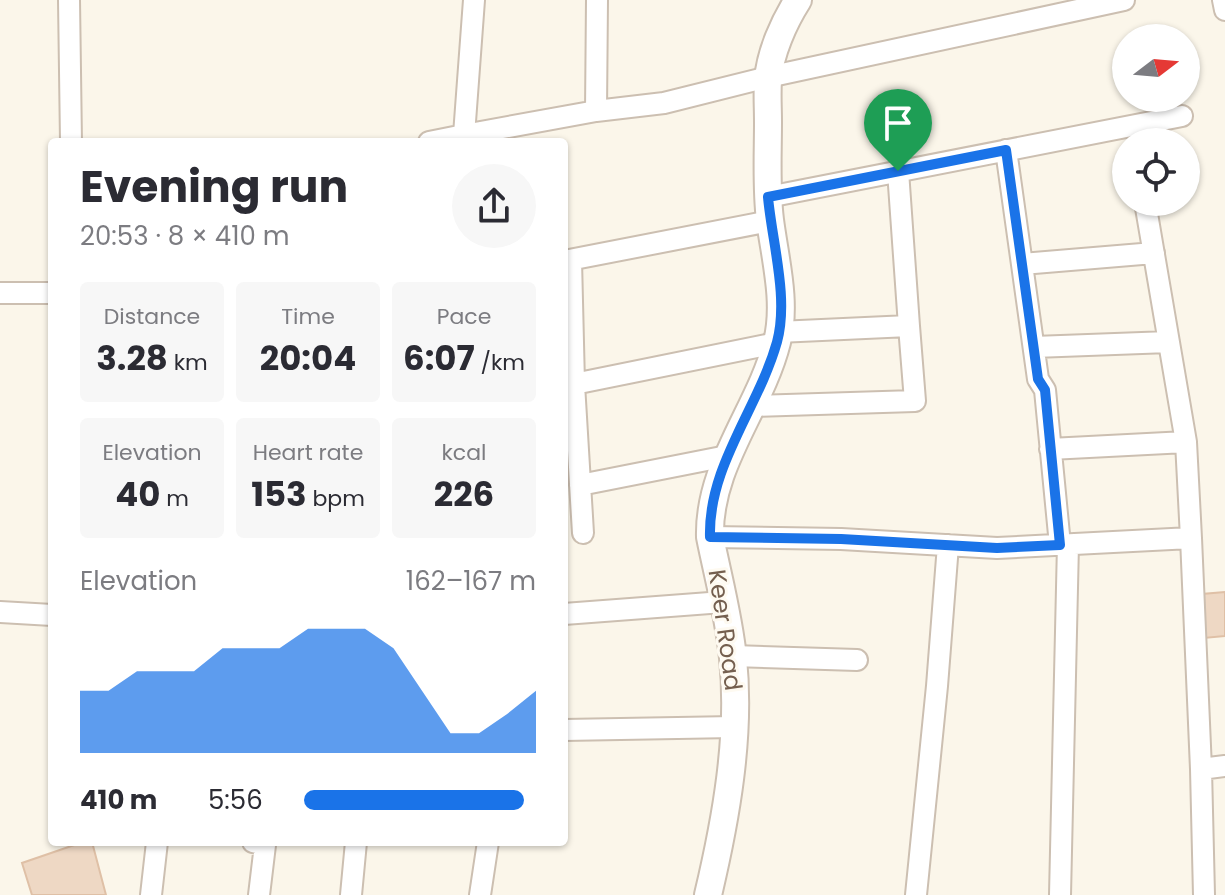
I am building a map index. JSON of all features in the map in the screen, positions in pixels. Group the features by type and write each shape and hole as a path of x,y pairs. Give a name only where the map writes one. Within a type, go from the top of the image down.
{"street":[{"path":"69,0 71,138"},
{"path":"464,135 474,0"},
{"path":"596,111 597,0"},
{"name":"Keer Road","path":"708,895 717,856 734,727 733,656 710,537 712,501 727,456 751,406 777,338 777,259 769,209 768,77 778,42 798,0"},
{"path":"449,138 596,111 664,103 768,77 1124,0"},
{"path":"1223,0 1225,10"},
{"path":"1150,128 1182,116"},
{"path":"568,260 769,209 898,171 1006,150 1112,137"},
{"path":"1006,150 1038,379 1045,390 1064,544 1060,895"},
{"path":"751,406 915,401 898,171"},
{"path":"1147,216 1186,442 1204,895"},
{"path":"1022,264 1154,253"},
{"path":"568,278 583,533"},
{"path":"0,293 48,293"},
{"path":"574,384 777,338 909,326"},
{"path":"1034,347 1169,342"},
{"path":"1050,449 1186,442"},
{"path":"580,485 727,456"},
{"path":"710,537 841,539 997,548 1191,538"},
{"path":"916,895 948,545"},
{"path":"568,614 723,602"},
{"path":"0,612 48,615"},
{"path":"733,656 857,660"},
{"path":"568,730 734,727"},
{"path":"1201,769 1225,766"},
{"path":"151,895 157,846"},
{"path":"259,895 265,846"},
{"path":"351,895 356,846"},
{"path":"480,895 487,846"}],"building":[{"path":"1225,592 1225,636 1204,638 1202,594"},
{"path":"71,846 93,846 106,895 32,895 22,863"}],"route":[{"path":"1006,150 1038,379 1045,390 1060,545 997,548 841,539 710,537 712,501 778,332 777,259 768,197 898,171 1006,150"}]}
